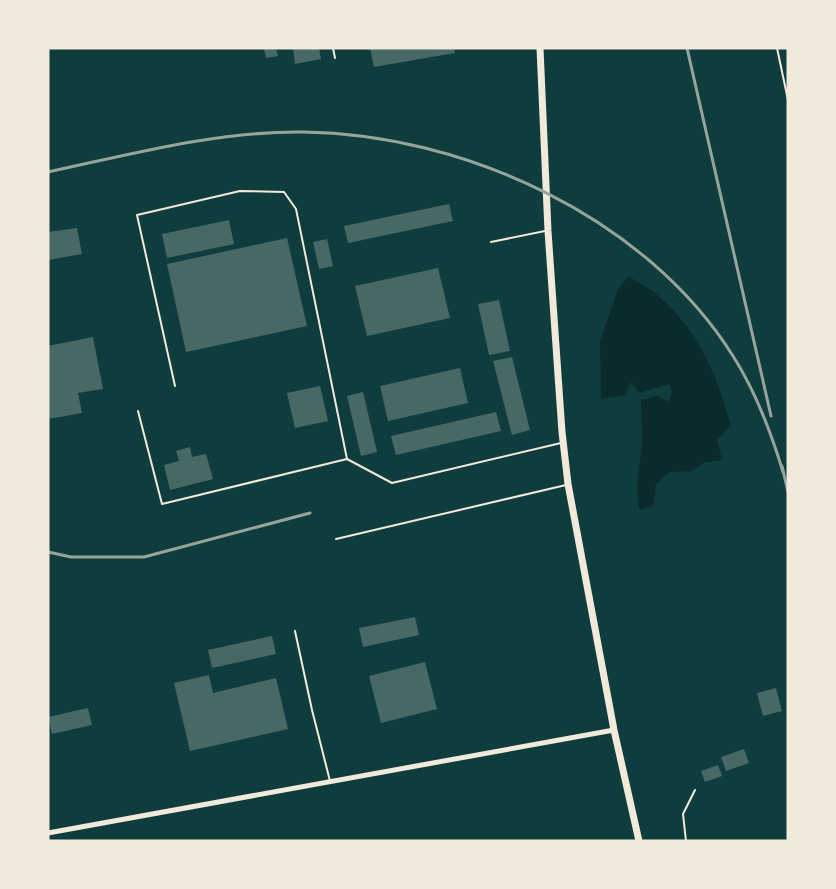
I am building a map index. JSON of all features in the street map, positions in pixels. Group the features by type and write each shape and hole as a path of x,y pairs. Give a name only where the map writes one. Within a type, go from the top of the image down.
{"main road":[{"path":"540,48 548,231 568,484 614,730 639,841"}],"street":[{"path":"48,833 614,730"}],"lane":[{"path":"333,48 335,58"},
{"path":"777,48 788,100"},
{"path":"175,386 137,215 240,191 284,192 296,209 347,459"},
{"path":"491,242 548,231"},
{"path":"138,411 162,504 347,459 392,483 564,443"},
{"path":"336,539 568,484"},
{"path":"295,631 330,781"},
{"path":"686,841 683,814 694,790"}],"water":[{"path":"628,276 659,296 677,314 698,342 720,389 731,425 717,440 722,460 703,463 693,471 670,472 656,484 654,505 640,510 637,488 642,447 641,400 658,396 669,402 672,392 669,384 639,393 631,382 625,395 601,399 600,341 618,289"}],"building":[{"path":"264,48 276,48 278,56 266,58"},
{"path":"293,48 319,48 321,59 295,64"},
{"path":"370,48 454,48 455,53 374,67"},
{"path":"449,204 453,221 348,243 344,226"},
{"path":"229,220 234,244 167,258 162,234"},
{"path":"77,228 82,254 48,260 48,232"},
{"path":"287,238 307,326 186,352 167,264"},
{"path":"327,239 333,266 319,269 313,242"},
{"path":"438,268 450,318 367,336 355,286"},
{"path":"499,300 510,351 489,355 478,304"},
{"path":"93,337 103,389 78,393 82,413 48,419 48,346"},
{"path":"512,357 530,430 512,435 493,361"},
{"path":"460,368 468,403 388,421 380,386"},
{"path":"320,386 328,421 295,428 287,393"},
{"path":"363,392 377,452 361,456 347,396"},
{"path":"496,412 501,431 396,455 391,436"},
{"path":"190,447 192,457 206,454 213,479 170,490 164,465 179,461 176,451"},
{"path":"415,617 419,635 363,647 359,628"},
{"path":"272,636 276,654 212,668 208,650"},
{"path":"425,662 437,709 381,723 369,676"},
{"path":"209,675 213,693 276,678 288,729 190,751 174,683"},
{"path":"776,688 782,711 763,716 757,693"},
{"path":"88,708 92,725 52,734 48,717"},
{"path":"744,749 749,763 726,771 721,757"},
{"path":"718,765 722,776 705,782 701,771"}],"railway":[{"path":"687,48 771,416"},
{"path":"48,172 207,139 303,132 364,136 426,148 487,167 546,193 601,225 652,263 696,307 733,356 749,384 768,427 783,472"},
{"path":"782,466 788,492"},
{"path":"48,552 71,557 144,557 310,513"}]}
